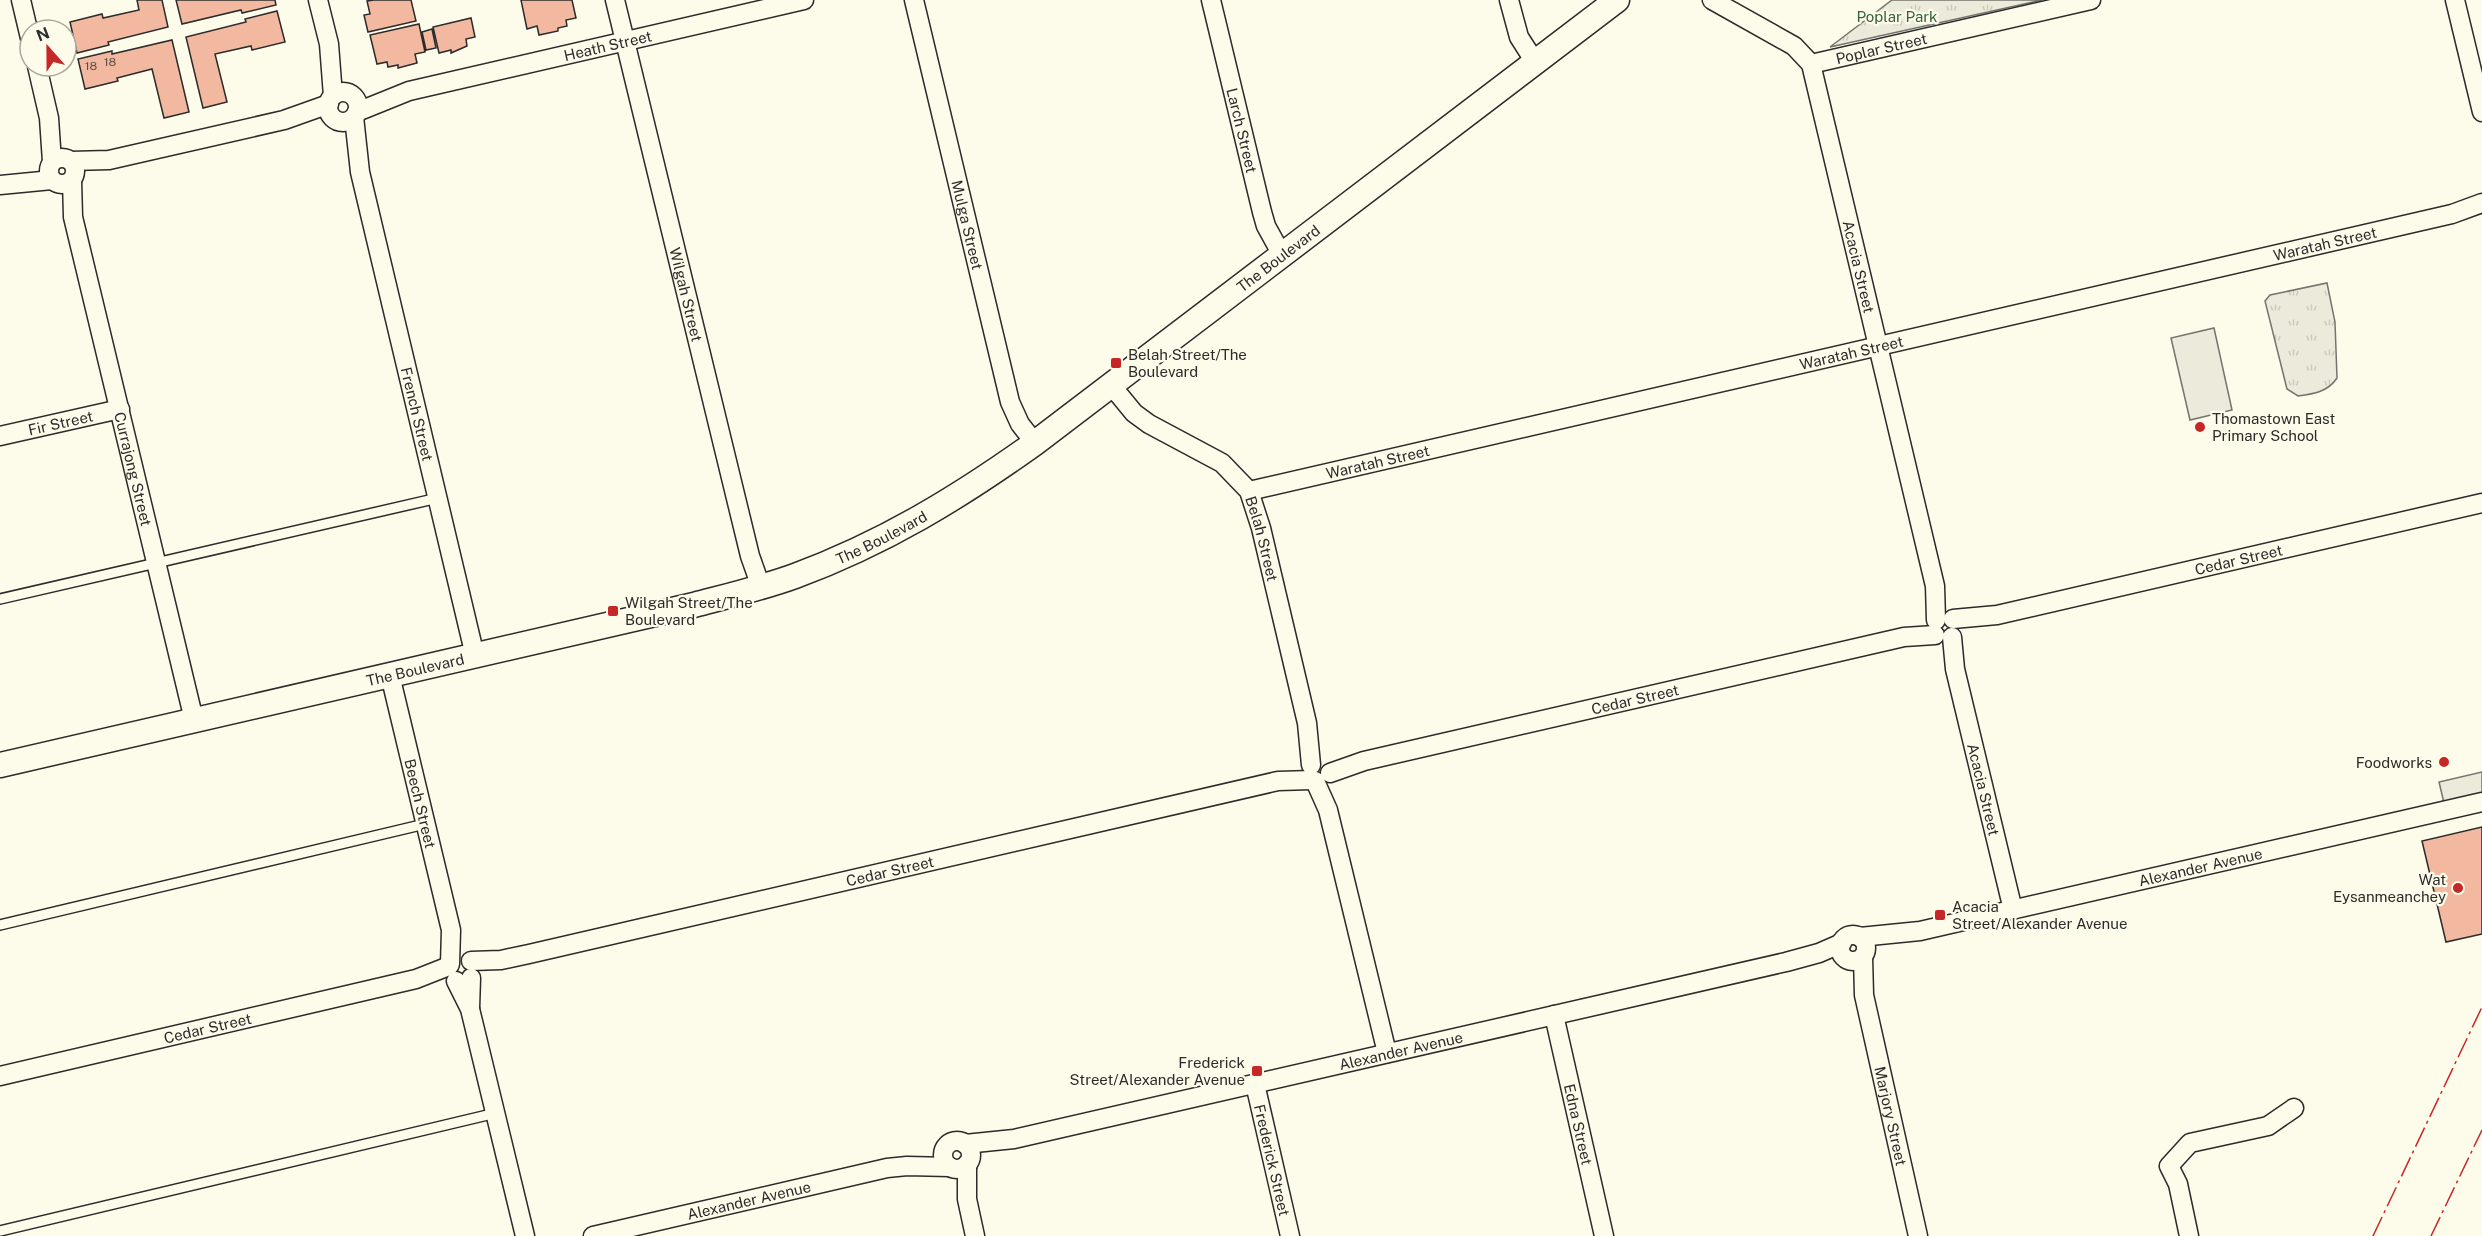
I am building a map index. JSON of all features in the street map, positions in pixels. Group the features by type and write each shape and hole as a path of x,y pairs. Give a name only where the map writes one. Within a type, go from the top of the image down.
{"street":[{"path":"21,0 25,18"},
{"name":"French Street","path":"318,0 476,656"},
{"name":"Wilgah Street","path":"615,0 750,556 761,587"},
{"name":"Heath Street","path":"2,185 804,0"},
{"name":"Mulga Street","path":"914,0 1010,402 1020,424 1035,443"},
{"name":"Larch Street","path":"1211,0 1262,212 1266,226 1282,255"},
{"path":"1509,0 1518,34 1534,62"},
{"name":"The Boulevard","path":"0,765 476,656 761,587 842,558 906,527 979,483 1035,443 1617,0"},
{"path":"1712,0 1794,46 1811,64"},
{"name":"Poplar Street","path":"1811,64 2091,0"},
{"path":"2455,0 2482,112"},
{"name":"Acacia Street","path":"1811,64 2013,910"},
{"name":"Currajong Street","path":"40,78 194,720"},
{"name":"Waratah Street","path":"1249,491 2452,214 2482,202"},
{"name":"Waratah Street","path":"2452,214 2482,212"},
{"name":"Belah Street","path":"1111,385 1134,413 1222,463 1249,491 1262,528 1387,1053"},
{"name":"Fir Street","path":"0,436 120,409"},
{"name":"Cedar Street","path":"0,1076 2482,504"},
{"name":"Beech Street","path":"390,675 525,1236"},
{"name":"Alexander Avenue","path":"593,1236 659,1229 876,1171 960,1161 1014,1139 1786,962 1817,963 1920,931 2482,802"},
{"name":"Marjory Street","path":"1854,952 1918,1236"},
{"name":"Edna Street","path":"1554,1015 1604,1236"},
{"name":"Frederick Street","path":"1256,1084 1290,1236"},
{"path":"2189,1236 2178,1184 2169,1166 2190,1143 2268,1126 2294,1108"},
{"name":"Alexander Avenue","path":"907,1166 944,1149 943,1157 960,1161"},
{"path":"960,1161 975,1236"}],"lane":[{"path":"0,599 438,498"},
{"path":"0,925 425,824"},
{"path":"0,1231 496,1113"}],"green space":[{"name":"Poplar Park","path":"1892,0 2042,0 1830,47"},
{"path":"2327,283 2335,322 2337,378 2325,389 2298,396 2287,389 2265,301 2270,295"},
{"path":"2214,328 2232,410 2190,420 2171,338"}],"shaded area":[{"path":"2482,772 2482,794 2444,803 2439,782"}],"building":[{"path":"137,0 162,0 168,27 108,42 109,45 78,53 78,20 102,14 103,18 139,10"},
{"path":"176,0 275,0 276,5 242,13 241,10 182,24"},
{"path":"411,0 416,21 368,32 364,15 370,14 367,1"},
{"path":"521,0 572,0 576,18 566,20 567,26 558,28 558,31 539,35 537,26 527,29"},
{"path":"277,11 285,42 252,50 251,46 215,54 227,102 203,108 186,37 246,22 245,19"},
{"path":"471,18 475,37 466,39 467,46 451,53 451,50 439,53 433,27"},
{"path":"419,24 425,52 415,54 417,63 398,68 398,65 388,67 387,62 377,64 370,35"},
{"path":"432,29 436,48 426,50 422,32"},
{"path":"172,40 189,112 164,118 152,69 85,89 78,59 112,51 112,54"},
{"name":"Wat Eysanmeanchey","path":"2482,827 2482,934 2446,942 2422,841"}],"power":[{"path":"2373,1236 2482,1007"},
{"path":"2431,1236 2482,1130"}],"place":[{"name":"Belah Street/The Boulevard","path":"1116,363"},
{"name":"Thomastown East Primary School","path":"2200,427"},
{"name":"Wilgah Street/The Boulevard","path":"613,611"},
{"name":"Foodworks","path":"2444,762"},
{"name":"Wat Eysanmeanchey","path":"2458,888"},
{"name":"Acacia Street/Alexander Avenue","path":"1940,915"},
{"name":"Frederick Street/Alexander Avenue","path":"1257,1071"}]}
